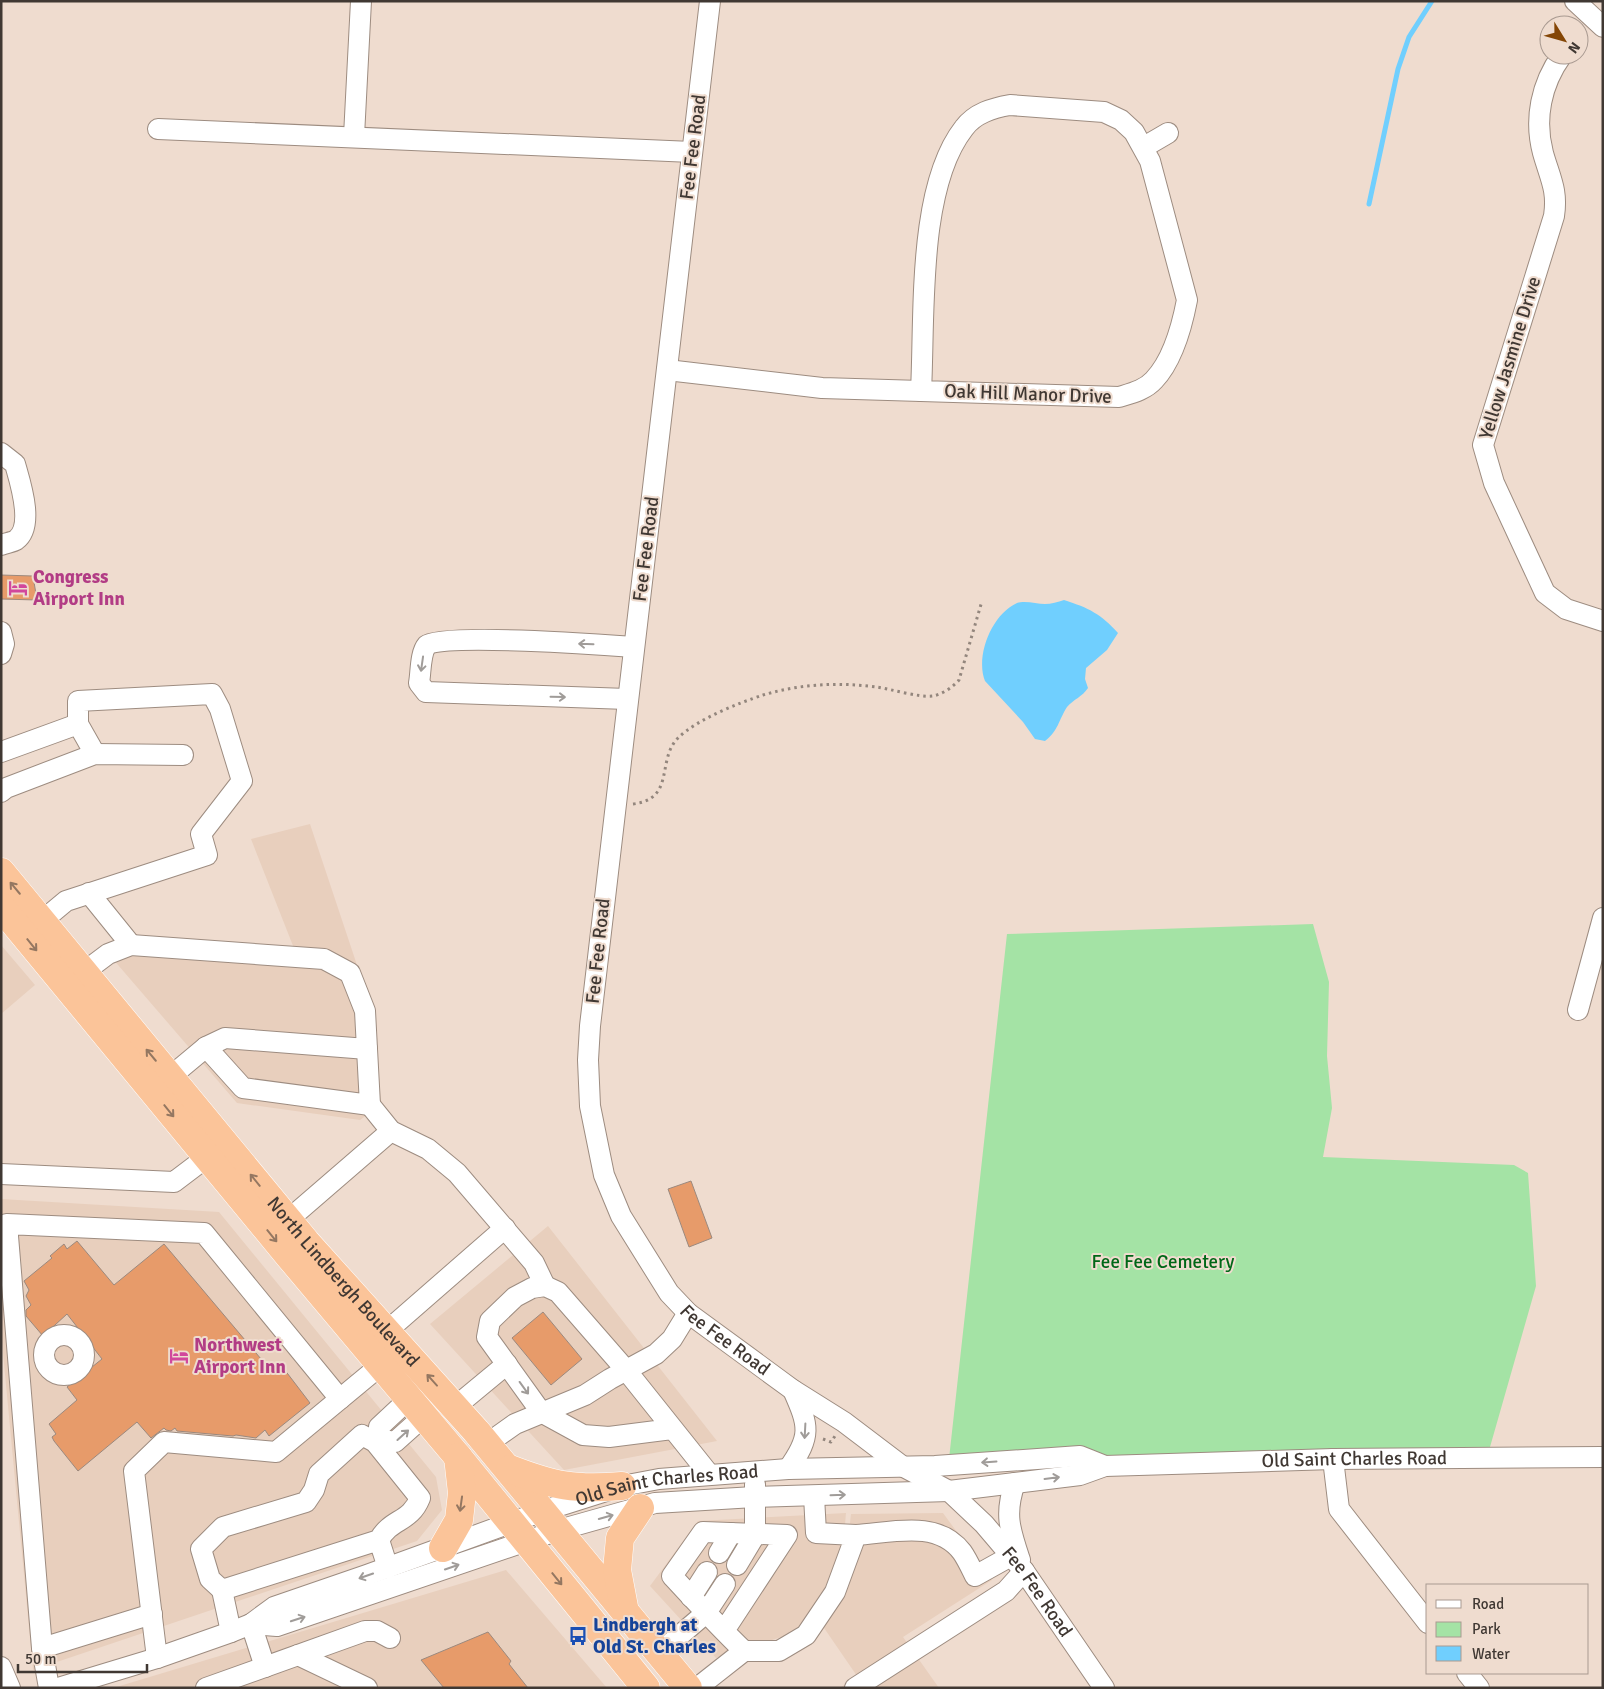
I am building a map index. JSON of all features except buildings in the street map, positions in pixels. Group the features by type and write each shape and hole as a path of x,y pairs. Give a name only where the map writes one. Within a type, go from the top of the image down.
{"highway":[{"name":"North Lindbergh Boulevard","path":"1,872 288,1220 349,1291 487,1444 688,1688"},
{"name":"North Lindbergh Boulevard","path":"5,920 207,1157 458,1457 646,1688"},
{"path":"443,1548 459,1520 462,1492 458,1457"},
{"path":"507,1468 542,1482 563,1487 584,1489 622,1486"},
{"path":"625,1611 617,1570 620,1538 640,1508"}],"street":[{"path":"354,136 361,1"},
{"name":"Fee Fee Road","path":"710,1 590,1026 588,1060 590,1106 599,1156 621,1216 669,1293 688,1313 793,1390 844,1422 902,1466 949,1491 984,1524 1018,1564 1104,1688"},
{"path":"1575,1 1591,25"},
{"name":"Yellow Jasmine Drive","path":"1557,65 1541,100 1537,122 1556,198 1554,216 1483,445 1494,483 1545,592 1566,609 1603,621"},
{"name":"Oak Hill Manor Drive","path":"667,370 822,388 921,391 1119,397 1138,392 1154,380 1169,356 1183,318 1187,300 1144,147 1134,132 1121,120 1104,112 1010,106 992,108 976,117 964,127 944,165 928,224 921,391"},
{"path":"158,129 692,152"},
{"path":"1144,147 1168,133"},
{"path":"1,454 14,464 25,515 24,528 17,540 1,545"},
{"path":"1,632 4,644 1,654"},
{"path":"627,699 426,692 419,683 424,650 428,644 435,642 470,640 634,647"},
{"path":"42,921 66,901 207,855 201,834 242,781 220,710 212,694 78,701 78,724 95,754"},
{"path":"1,752 78,724"},
{"path":"1,792 6,788 95,754 183,755"},
{"path":"89,893 131,945"},
{"path":"1578,1010 1603,918"},
{"path":"84,972 108,954 131,945 324,959 350,972 365,1010 370,1105 392,1131 428,1149 457,1173 534,1263 545,1286"},
{"path":"170,1077 206,1047 225,1038 368,1049"},
{"path":"206,1047 243,1088 370,1105"},
{"path":"288,1220 392,1131"},
{"path":"1,1174 174,1182 207,1157"},
{"path":"49,1688 42,1648 6,1224 204,1233 340,1399"},
{"path":"387,1331 505,1228"},
{"path":"672,1429 609,1437 583,1435 541,1412 487,1337 490,1321 515,1297 532,1288 545,1286 558,1292 626,1370 708,1474"},
{"path":"487,1444 515,1424 585,1395 656,1354 672,1339 688,1313"},
{"path":"455,1407 501,1356"},
{"path":"18,1359 44,1357"},
{"path":"157,1658 134,1471 164,1442 276,1452 381,1365"},
{"path":"788,1469 802,1448 806,1427 806,1418 793,1390"},
{"path":"231,1632 222,1590 210,1579 201,1549 223,1527 306,1502 314,1490 319,1474 362,1435 377,1440 395,1442 417,1408"},
{"path":"222,1590 378,1540 384,1530 415,1511 420,1498 377,1440"},
{"name":"Old Saint Charles Road","path":"251,1624 277,1626 518,1532 551,1521 622,1486 659,1479 788,1469 902,1466 1080,1456 1105,1466"},
{"name":"Old Saint Charles Road","path":"551,1521 640,1508 655,1503 754,1497 949,1491 1080,1475 1105,1466 1333,1459 1603,1458"},
{"path":"1333,1459 1339,1509 1426,1620"},
{"path":"737,1565 755,1534 755,1472"},
{"path":"855,1688 1006,1591 1018,1564 1011,1532 1008,1503 1014,1483"},
{"path":"814,1496 816,1533"},
{"path":"744,1651 672,1576 703,1532 856,1535 918,1529 935,1532 961,1551 975,1576 1018,1564"},
{"name":"Old Saint Charles Road","path":"58,1688 157,1658 231,1632 251,1624 274,1607 443,1548 518,1532"},
{"path":"719,1553 731,1533"},
{"path":"724,1631 786,1535"},
{"path":"697,1688 744,1651 779,1651 806,1634 835,1592 856,1535"},
{"path":"378,1540 388,1568"},
{"path":"691,1597 707,1572"},
{"path":"659,1653 706,1613 725,1584"},
{"path":"42,1648 152,1614"},
{"path":"251,1624 265,1667"},
{"path":"206,1688 365,1631 377,1630 390,1638"},
{"path":"298,1655 367,1688"},
{"path":"1,1667 10,1688"},
{"path":"1468,1674 1479,1688"}],"path":[{"path":"615,807 637,804 655,796 662,786 669,754 678,738 712,717 763,695 792,688 826,684 875,687 933,696 952,687 959,680 982,601"},
{"path":"815,1437 831,1442 836,1435"}],"shaded area":[{"path":"310,824 375,1019 381,1105 360,1120 237,1103 112,958 132,950 299,961 251,839"},
{"path":"1,945 35,985 1,1014"},
{"path":"1,1199 219,1212 436,1477 442,1510 417,1541 33,1670 1,1332"},
{"path":"548,1226 717,1441 564,1470 430,1324"},
{"path":"846,1513 843,1548 829,1591 803,1630 716,1658 650,1586 698,1521"},
{"path":"943,1513 992,1580 903,1637 939,1688 840,1688 857,1676 822,1625 842,1592 851,1514"},
{"path":"506,1570 607,1688 113,1688"}],"green space":[{"name":"Fee Fee Cemetery","path":"1313,924 1329,982 1327,1056 1332,1108 1323,1157 1514,1165 1528,1173 1536,1286 1490,1447 949,1459 1007,934"}],"water":[{"path":"1064,600 1094,612 1118,633 1107,650 1086,668 1085,679 1088,688 1067,707 1056,729 1045,741 1035,739 1023,722 985,681 982,671 982,660 984,648 993,626 1008,608 1020,602 1047,604"}],"waterway":[{"path":"1369,204 1398,69 1409,37 1432,1"}],"place":[{"name":"Congress Airport Inn","path":"18,588"},
{"name":"Northwest Airport Inn","path":"179,1356"},
{"name":"Lindbergh at Old St. Charles","path":"578,1636"}]}
